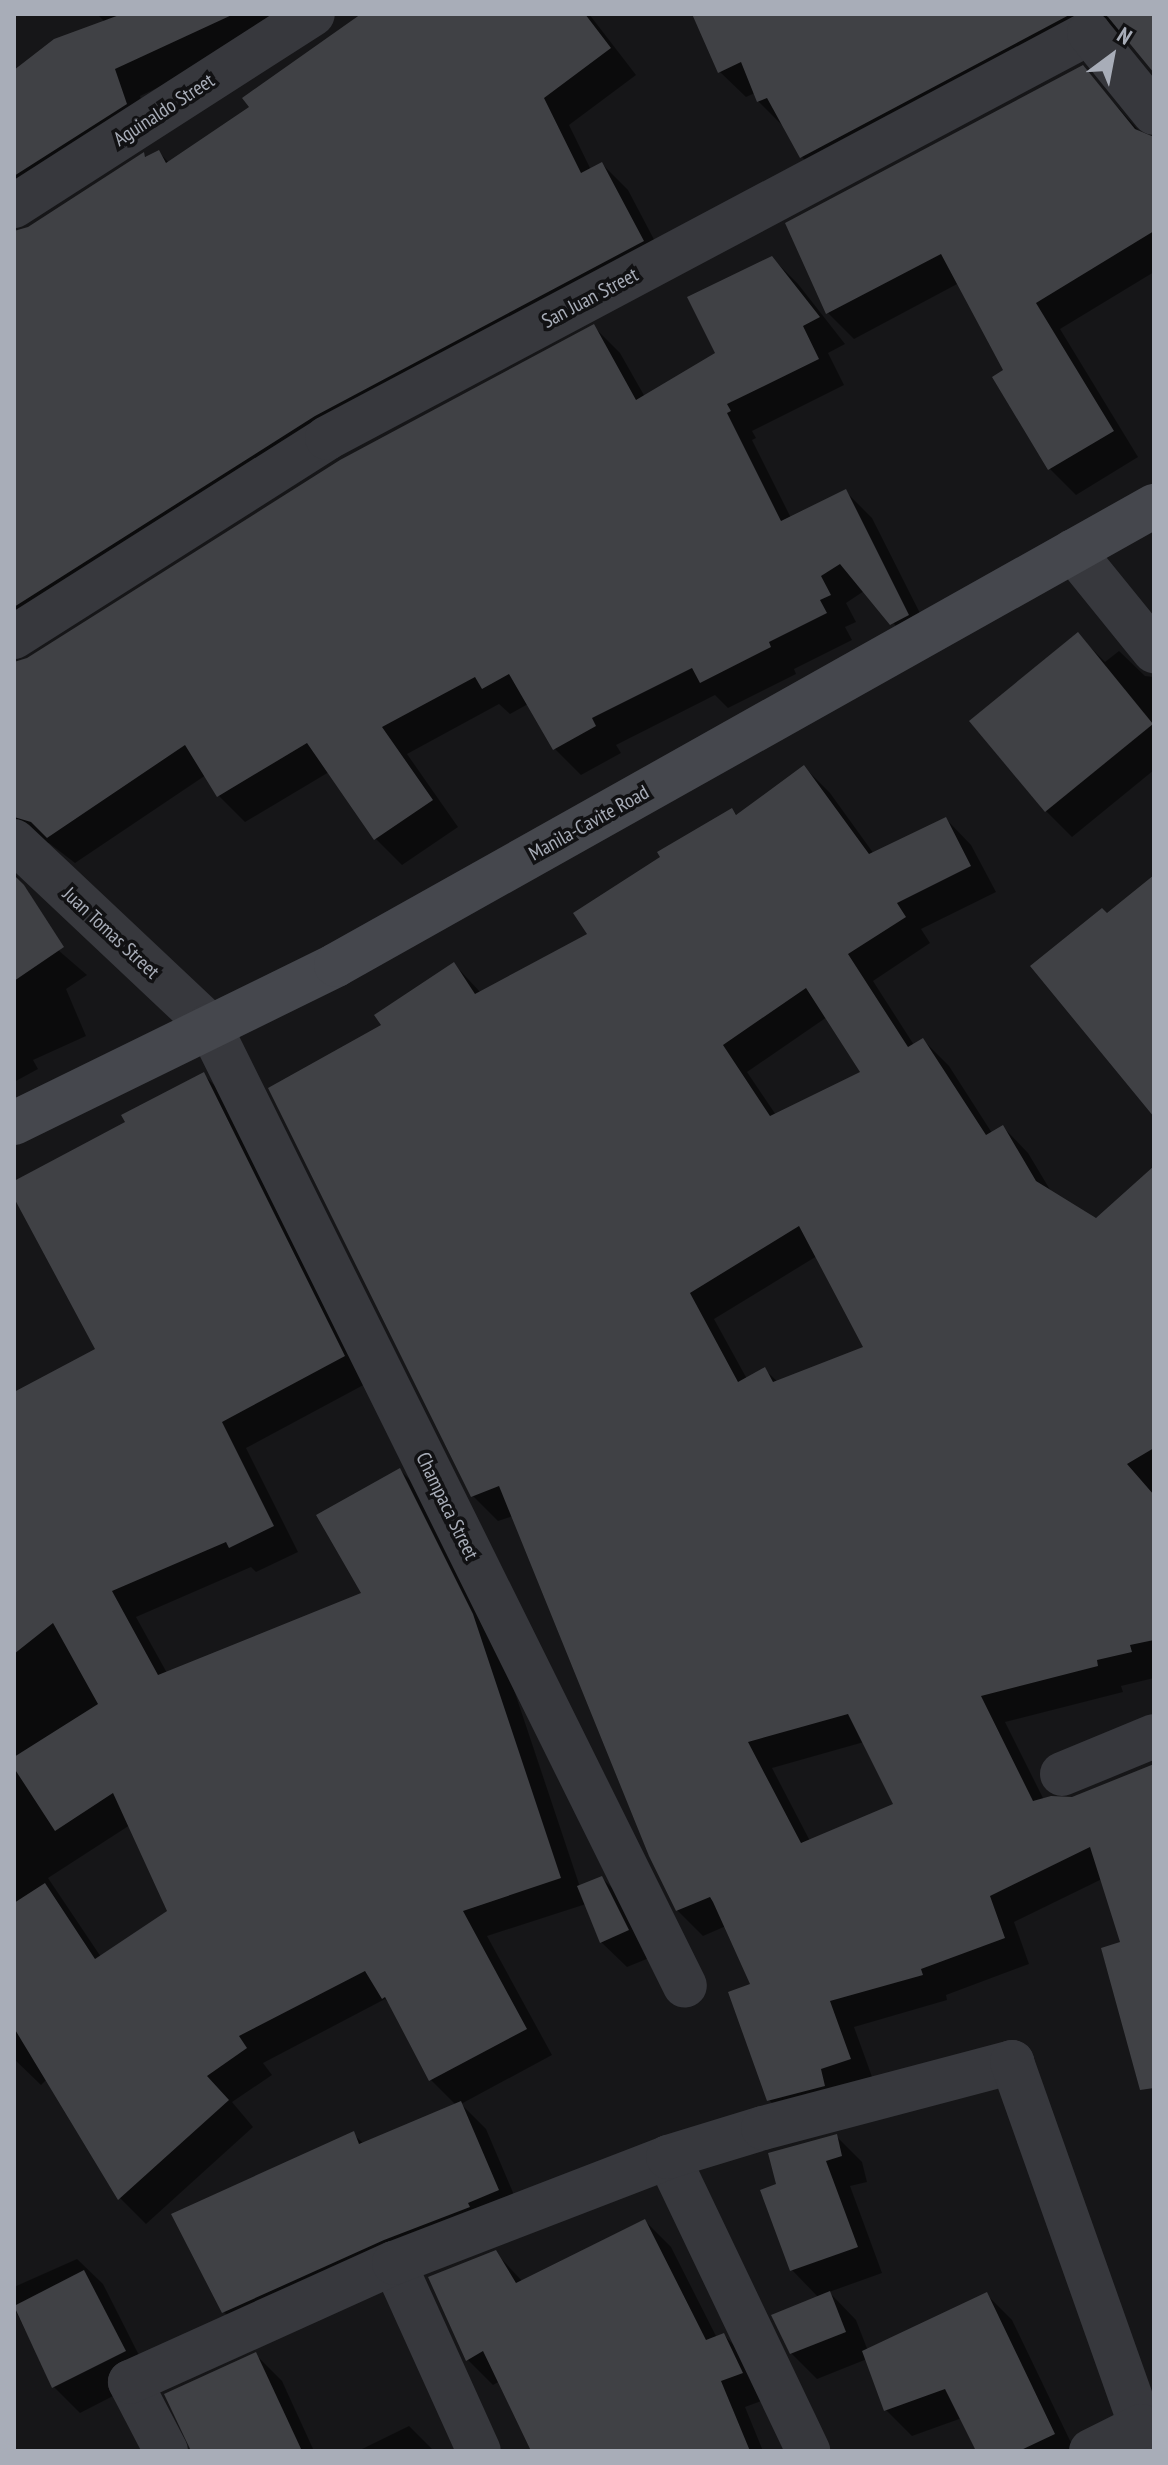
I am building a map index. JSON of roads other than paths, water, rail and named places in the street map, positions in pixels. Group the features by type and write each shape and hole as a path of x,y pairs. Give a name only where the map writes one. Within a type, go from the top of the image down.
{"main road":[{"name":"Manila-Cavite Road","path":"14,1123 336,965 1154,506"}],"street":[{"name":"Aguinaldo Street","path":"14,206 313,14"},
{"name":"San Juan Street","path":"14,637 327,438 1089,33 1154,113"},
{"path":"1073,551 1154,651"},
{"name":"Juan Tomas Street","path":"14,841 209,1025"},
{"name":"Champaca Street","path":"209,1025 685,1986"},
{"path":"1062,1774 1154,1736"},
{"path":"166,2451 130,2382 394,2263 668,2157 763,2128 1012,2062 1146,2438 1091,2451"},
{"path":"668,2157 808,2451"},
{"path":"394,2263 479,2451"}]}
